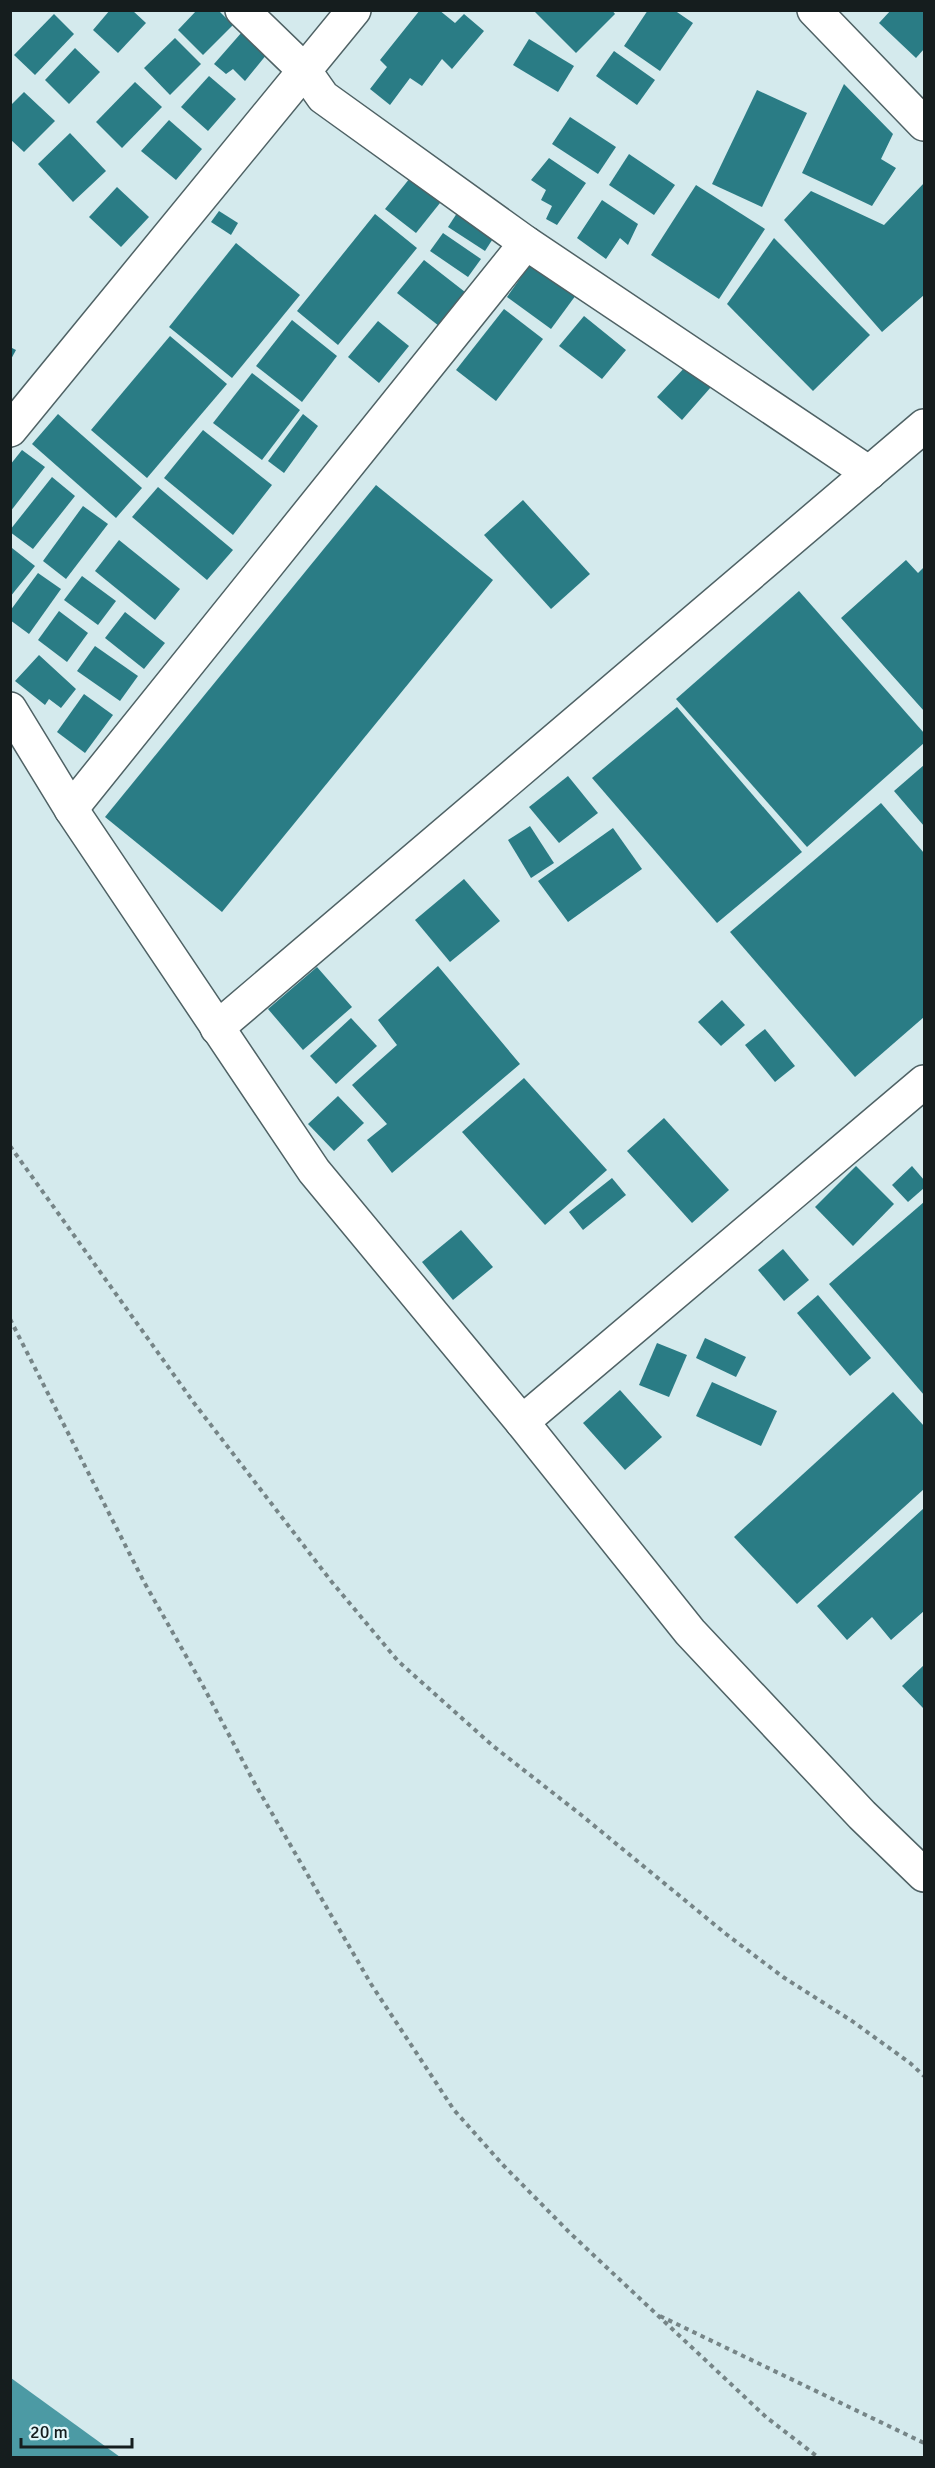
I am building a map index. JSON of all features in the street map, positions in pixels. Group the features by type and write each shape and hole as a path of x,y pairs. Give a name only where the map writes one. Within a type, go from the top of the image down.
{"street":[{"path":"242,10 304,70 323,97 526,243 869,473"},
{"path":"10,430 354,10"},
{"path":"814,10 924,124"},
{"path":"71,809 526,243"},
{"path":"217,1028 924,426"},
{"path":"10,710 71,809 314,1171 522,1422 690,1632 862,1815 924,1875"},
{"path":"522,1422 924,1082"}],"path":[{"path":"10,1146 194,1403 331,1581 398,1661 493,1746 588,1820 726,1934 783,1977 852,2021 910,2063 924,2076"},
{"path":"10,1319 144,1582 255,1784 371,1984 454,2110 553,2216 657,2315 766,2417 819,2457"},
{"path":"657,2315 924,2443"}],"water":[{"path":"11,2378 120,2457 11,2457"}],"building":[{"path":"110,10 132,10 146,23 118,53 93,30"},
{"path":"197,10 218,10 233,25 203,55 178,30"},
{"path":"420,10 439,10 455,23 464,14 484,31 452,69 442,59 422,86 410,78 390,105 370,89 387,67 380,60"},
{"path":"533,10 612,10 615,14 576,53"},
{"path":"648,10 674,10 693,23 660,71 624,46"},
{"path":"891,10 924,10 924,49 916,58 879,23"},
{"path":"54,14 74,34 35,75 14,55"},
{"path":"242,32 267,54 245,81 233,69 226,74 214,64"},
{"path":"175,38 201,64 170,95 144,68"},
{"path":"529,39 574,66 558,92 513,65"},
{"path":"75,48 100,72 69,104 45,80"},
{"path":"614,51 655,80 637,105 596,76"},
{"path":"209,76 236,99 208,131 181,107"},
{"path":"135,82 162,107 122,148 96,122"},
{"path":"844,84 893,134 881,159 896,168 872,206 802,173"},
{"path":"757,90 807,113 762,207 712,184"},
{"path":"24,92 55,121 24,152 10,139 10,106"},
{"path":"570,117 616,147 598,174 552,144"},
{"path":"169,120 202,149 176,180 141,151"},
{"path":"70,133 106,171 73,202 38,164"},
{"path":"629,154 675,185 654,215 609,185"},
{"path":"549,158 586,183 557,225 546,219 552,206 541,200 546,190 531,180"},
{"path":"410,178 440,203 416,233 385,209"},
{"path":"924,183 924,295 882,332 784,220 811,191 884,225"},
{"path":"696,185 765,229 719,299 651,255"},
{"path":"117,187 149,217 121,247 89,217"},
{"path":"602,200 638,224 628,245 620,238 606,259 577,238"},
{"path":"459,210 496,234 485,251 448,227"},
{"path":"219,211 238,223 231,235 211,222"},
{"path":"375,214 417,248 338,345 297,311"},
{"path":"443,233 481,259 468,277 430,251"},
{"path":"774,238 870,335 813,391 727,304"},
{"path":"236,243 300,295 232,378 169,327"},
{"path":"424,260 465,292 439,326 397,293"},
{"path":"531,263 576,295 551,329 507,297"},
{"path":"504,309 543,339 496,401 456,370"},
{"path":"584,316 626,350 602,379 559,346"},
{"path":"292,320 337,356 302,402 256,366"},
{"path":"378,321 409,346 379,383 348,357"},
{"path":"170,336 227,384 147,478 91,430"},
{"path":"10,347 16,350 10,361"},
{"path":"687,365 711,387 682,420 657,397"},
{"path":"252,373 300,410 262,460 213,423"},
{"path":"58,414 142,488 116,518 32,444"},
{"path":"303,414 318,426 284,473 268,461"},
{"path":"203,430 272,485 233,535 164,478"},
{"path":"22,450 45,467 10,512 10,465"},
{"path":"52,477 75,496 33,549 10,530"},
{"path":"376,485 493,580 222,912 105,817"},
{"path":"158,487 233,550 207,580 132,517"},
{"path":"523,500 590,574 551,609 484,535"},
{"path":"83,506 108,524 66,579 43,561"},
{"path":"119,540 180,589 155,620 95,571"},
{"path":"12,548 35,566 10,597 10,550"},
{"path":"906,560 918,573 924,567 924,711 841,618"},
{"path":"38,573 61,589 29,634 10,620 10,611"},
{"path":"82,576 116,601 98,625 64,600"},
{"path":"799,591 924,733 924,743 807,847 676,699"},
{"path":"59,611 88,633 67,662 38,640"},
{"path":"125,612 165,643 144,669 105,638"},
{"path":"95,646 138,676 120,701 77,671"},
{"path":"39,655 76,689 61,708 49,699 45,705 15,681"},
{"path":"84,694 113,715 85,753 57,732"},
{"path":"677,707 802,852 717,923 592,778"},
{"path":"924,765 924,826 894,791"},
{"path":"568,776 598,813 559,843 529,807"},
{"path":"881,803 924,853 924,1017 855,1077 730,932"},
{"path":"530,826 554,863 531,878 508,840"},
{"path":"613,828 642,869 568,922 538,881"},
{"path":"464,879 500,921 450,962 415,920"},
{"path":"438,966 520,1064 392,1173 367,1140 387,1124 352,1085 397,1045 378,1020"},
{"path":"317,967 352,1007 303,1050 268,1009"},
{"path":"722,1000 745,1025 721,1046 698,1022"},
{"path":"351,1018 377,1046 336,1084 310,1056"},
{"path":"765,1029 795,1066 775,1082 745,1045"},
{"path":"524,1078 607,1170 545,1225 462,1132"},
{"path":"338,1096 364,1123 334,1151 308,1124"},
{"path":"664,1118 729,1190 692,1223 627,1151"},
{"path":"856,1166 894,1204 853,1246 815,1207"},
{"path":"912,1166 924,1180 924,1188 908,1202 892,1185"},
{"path":"612,1178 626,1195 583,1230 569,1212"},
{"path":"924,1202 924,1395 829,1284"},
{"path":"461,1230 493,1267 453,1300 422,1262"},
{"path":"783,1249 809,1280 784,1301 758,1270"},
{"path":"818,1295 871,1358 850,1376 797,1313"},
{"path":"705,1338 746,1357 736,1377 696,1358"},
{"path":"657,1343 687,1355 669,1397 639,1385"},
{"path":"712,1382 777,1411 761,1446 696,1416"},
{"path":"620,1390 662,1437 625,1470 583,1423"},
{"path":"893,1392 924,1426 924,1489 797,1604 734,1537"},
{"path":"924,1508 924,1611 891,1640 872,1617 847,1640 817,1606"},
{"path":"924,1665 924,1709 902,1686"}]}
